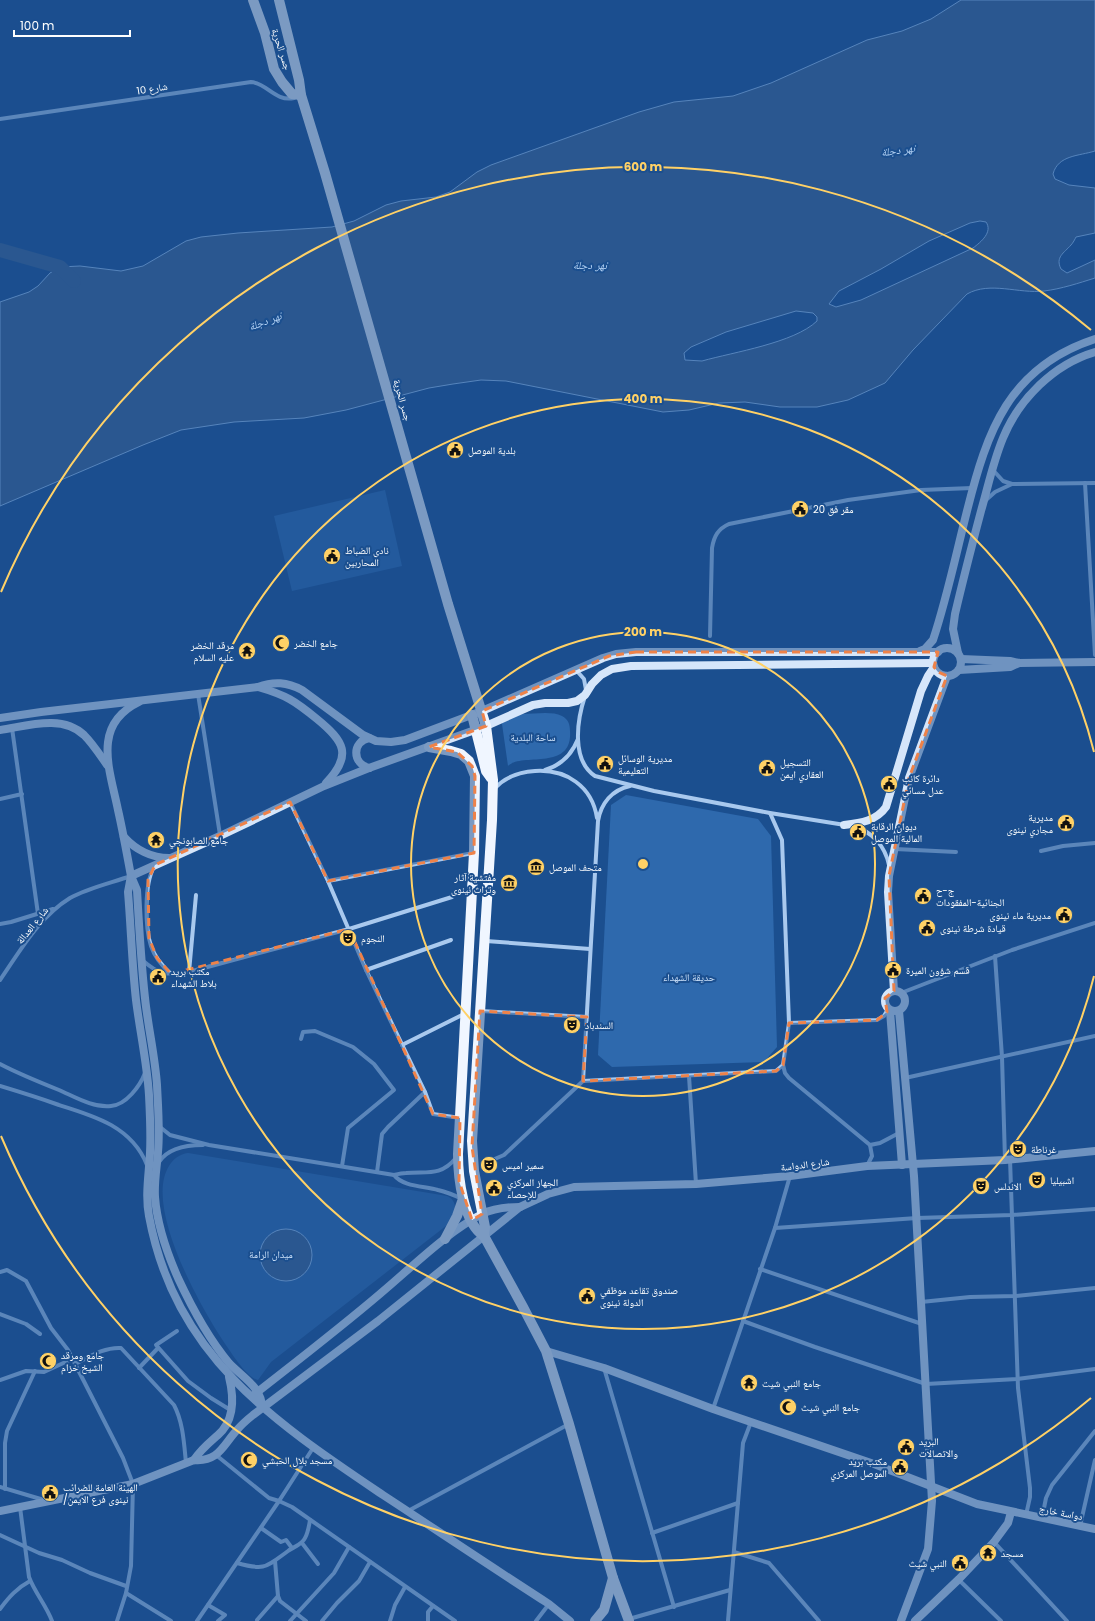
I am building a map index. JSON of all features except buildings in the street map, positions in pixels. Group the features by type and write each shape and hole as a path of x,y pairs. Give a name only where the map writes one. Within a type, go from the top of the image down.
{"main road":[{"name":"جسر الحرية","path":"253,0 278,76 292,94 301,95"},
{"name":"جسر الحرية","path":"279,0 299,80 301,95 325,172 448,604 486,726 493,791 472,1147 474,1171 485,1228 484,1236"},
{"path":"916,652 925,649 933,640 972,488 986,444 999,417 1009,401 1034,373 1065,351 1095,339"},
{"path":"959,670 959,656 953,634 953,624 964,576 999,449 1011,422 1032,393 1045,380 1059,370 1086,355 1095,352"},
{"path":"986,444 999,449"},
{"path":"951,573 964,576"},
{"path":"0,718 281,683 295,686 350,727 369,738 383,742 398,741 472,715 603,658 629,652 938,652 948,648 959,656 1019,663 1095,662"},
{"path":"844,824 857,824 874,819 886,807 921,691 934,665 934,657 938,652"},
{"path":"934,665 940,674 947,676 954,674 959,670 1010,666 1019,663"},
{"path":"131,876 220,836 324,786 369,768 429,748 476,730 533,705 545,703 573,703 585,695 592,684 601,676 612,669 624,666 934,665"},
{"path":"897,992 888,892 889,876 909,778 947,676"},
{"path":"258,687 291,698 337,736 342,749 341,763 338,770 324,786"},
{"path":"143,700 126,710 113,727 107,747 108,768 124,837 131,876 137,890 147,1013 156,1080 158,1126 155,1185 156,1208 163,1238 178,1279 198,1318 213,1342 229,1363 258,1392 261,1399 262,1408"},
{"path":"41,712 44,724"},
{"path":"472,715 486,771 492,780"},
{"path":"0,730 44,724 63,724 77,730 89,740 108,768"},
{"path":"369,738 360,742 356,750 357,760 360,764 369,768"},
{"path":"429,748 457,752 466,758 472,766 475,776 474,853 458,1154 459,1181 463,1199 472,1220 479,1232 484,1236 546,1351 569,1424 613,1578 629,1620"},
{"path":"124,837 133,846 145,853 158,857 171,858"},
{"path":"131,876 128,892 132,954 136,1000 146,1063 150,1114 150,1152 147,1195 148,1215 166,1275 191,1326 207,1350 229,1376 262,1408 313,1448 549,1604 570,1621"},
{"path":"899,1011 904,1006 905,998 897,992 888,993 885,998 885,1004 889,1010 902,1165"},
{"path":"889,1010 899,1011"},
{"path":"899,1011 917,1218 932,1501 928,1550 901,1621"},
{"name":"شارع الدواسة","path":"216,1455 244,1422 378,1321 520,1207 548,1194 574,1187 696,1184 790,1176 866,1166 1007,1159 1095,1151"},
{"path":"445,1239 458,1216 463,1199"},
{"name":"شارع الدواسة","path":"251,1398 367,1305 445,1239 482,1214 501,1208 520,1207"},
{"name":"دواسة خارج","path":"546,1351 604,1368 713,1410 874,1464 977,1504 1095,1529"},
{"path":"190,1461 202,1448 222,1431 228,1422 232,1411 232,1393 229,1376"},
{"path":"0,1511 133,1484 190,1461 207,1460 216,1455"},
{"path":"915,1621 959,1579 994,1542 1008,1523 1011,1512"},
{"path":"595,1621 604,1610 613,1578"}],"street":[{"name":"شارع 10","path":"0,119 251,82 259,83 279,96 292,99 301,95"},
{"path":"993,469 999,478 1012,484 1095,483"},
{"path":"1085,483 1095,655"},
{"path":"984,502 995,492 1012,484"},
{"path":"710,636 712,548 713,539 720,528 729,524 848,500 921,490 972,488"},
{"path":"543,771 565,759 571,753 578,738 586,683 582,675 575,670"},
{"path":"198,694 220,836"},
{"path":"12,728 38,914"},
{"path":"578,738 583,762 592,773 600,778 770,813 844,824 866,831 877,840 888,860 889,876"},
{"path":"493,791 501,782 523,772 543,771 563,774 580,785 593,801 598,821"},
{"path":"583,1082 598,821 602,806 606,800 618,790 633,786"},
{"path":"0,799 22,794"},
{"path":"290,802 328,880 366,970 425,1092 433,1114 460,1118"},
{"path":"770,813 782,840 789,1023 783,1066 784,1072 789,1078 870,1145 872,1156 866,1166"},
{"path":"1041,851 1063,846 1095,843"},
{"path":"895,849 956,852"},
{"path":"328,880 474,853"},
{"path":"155,865 150,875 147,887 149,938 157,958 171,974"},
{"name":"شارع العدالة","path":"0,980 36,928 56,908 79,894 131,876"},
{"path":"189,972 196,895"},
{"path":"142,960 157,972 171,974 189,972 349,929 452,897"},
{"path":"0,924 56,908"},
{"path":"897,992 995,956 1095,923"},
{"path":"366,970 451,940"},
{"path":"485,941 590,949"},
{"path":"995,956 1007,1159 1012,1215 1017,1379 1030,1488 1030,1497 1024,1515"},
{"path":"789,1023 876,1020 884,1016 889,1010"},
{"path":"480,1011 587,1017"},
{"path":"402,1045 465,1014"},
{"path":"301,1039 303,1032 315,1031 353,1047 374,1064 394,1090 348,1128 342,1166"},
{"path":"906,1078 1095,1036"},
{"path":"0,1064 83,1100 102,1106 119,1104 132,1092 143,1078 146,1063"},
{"path":"490,1161 504,1155 583,1082 776,1071 783,1066"},
{"path":"688,1076 696,1184"},
{"path":"0,1086 91,1114 109,1123 126,1135 139,1150 148,1166 148,1174"},
{"path":"377,1172 382,1134 425,1092"},
{"path":"158,1126 170,1134 209,1145 394,1175 439,1171 452,1162 458,1154"},
{"path":"870,1145 880,1143 900,1132"},
{"path":"157,1166 162,1158 177,1149 190,1145 209,1145"},
{"path":"394,1175 396,1178 407,1183 439,1190 463,1199"},
{"path":"713,1410 775,1228 790,1176"},
{"path":"775,1228 917,1218 1012,1215 1095,1209"},
{"path":"760,1269 923,1324"},
{"path":"0,1272 7,1270 26,1281 51,1328 68,1350 123,1458 133,1484 131,1566 126,1586 126,1593 117,1621"},
{"path":"921,1302 970,1297 1015,1296 1095,1288"},
{"path":"0,1314 26,1324 40,1334"},
{"path":"743,1321 926,1384 1017,1379 1095,1369"},
{"path":"178,1331 156,1345 158,1348 188,1381 232,1411"},
{"path":"75,1364 104,1350 121,1348 174,1405 178,1414 190,1461"},
{"path":"139,1368 158,1348"},
{"path":"0,1380 19,1373 35,1371 44,1372 72,1359"},
{"path":"604,1368 674,1607"},
{"path":"5,1489 5,1443 7,1431 35,1371"},
{"path":"728,1621 743,1443 751,1422"},
{"path":"407,1511 569,1424"},
{"path":"1042,1518 1046,1498 1052,1485 1095,1431"},
{"path":"197,1621 261,1528 313,1448"},
{"path":"216,1455 269,1498 292,1507 455,1621"},
{"path":"1080,1526 1095,1460"},
{"path":"0,1487 46,1501"},
{"path":"652,1532 738,1503"},
{"path":"20,1507 30,1581 52,1621"},
{"path":"237,1563 251,1567 262,1567 271,1564 292,1548 302,1543 306,1538 310,1520"},
{"path":"261,1528 281,1542 286,1540 292,1548"},
{"path":"0,1535 39,1553 62,1560 90,1573 126,1586"},
{"path":"994,1542 1067,1621"},
{"path":"302,1543 318,1564"},
{"path":"290,1621 334,1573 349,1547"},
{"path":"734,1552 769,1563 819,1621"},
{"path":"275,1561 278,1596 280,1601 306,1621"},
{"path":"322,1621 337,1603 359,1581 370,1562"},
{"path":"959,1579 1001,1621"},
{"path":"0,1609 20,1586 30,1581"},
{"path":"390,1621 395,1605 406,1587"},
{"path":"629,1620 730,1590"},
{"path":"126,1593 170,1621"},
{"path":"256,1620 278,1596"},
{"path":"536,1621 549,1604"},
{"path":"208,1605 225,1615 218,1621"},
{"path":"428,1621 428,1612 433,1606"}],"highlighted area":[{"path":"636,652 938,652 934,667 938,672 947,676 909,778 889,876 894,991 885,998 887,1012 877,1020 789,1023 783,1065 776,1071 583,1081 587,1017 480,1011 472,1147 482,1214 472,1220 459,1181 460,1118 433,1114 349,929 171,974 157,958 149,938 148,880 155,865 290,802 328,881 474,853 475,776 472,766 457,752 429,747 486,726 482,711 609,656"}],"green space":[{"path":"385,490 402,566 292,591 274,516"},
{"name":"ساحة البلدية","path":"524,714 558,714 566,719 569,724 570,731 569,744 563,752 545,759 524,760 515,762 508,766 501,717"},
{"name":"حديقة الشهداء","path":"626,795 758,819 771,836 777,1047 764,1062 612,1067 598,1055 611,805"},
{"name":"ميدان الرامة","path":"188,1153 447,1196 454,1203 455,1214 449,1224 271,1362 258,1380 242,1367 217,1332 191,1285 179,1259 170,1232 164,1207 163,1184 171,1163 180,1156"}],"water":[{"name":"نهر دجلة","path":"961,0 1095,0 1095,151 1076,155 1064,160 1059,163 1053,174 1055,179 1069,185 1095,188 1095,233 1076,237 1061,256 1059,265 1061,269 1067,273 1095,260 1095,278 1044,291 985,288 967,294 913,350 885,383 848,400 817,407 780,407 745,402 719,403 689,410 663,412 506,381 481,380 429,388 346,410 304,418 234,422 181,430 0,506 0,302 29,292 38,286 50,273 60,267 80,266 121,271 143,266 186,241 201,237 332,227 354,221 386,205 401,201 436,197 450,192 477,172 491,165 639,112 674,102 733,96 771,83 867,40 902,31 931,19","holes":["980,221 986,222 988,226 987,233 973,248 861,300 836,307 829,304 839,291 929,241 970,223","796,311 813,313 817,317 817,321 807,329 763,346 702,361 685,360 684,353 691,347 726,332"]},
{"path":"286,1229 296,1231 304,1237 310,1245 312,1255 310,1265 304,1273 296,1279 286,1281 276,1279 268,1273 262,1265 260,1255 262,1245 268,1237 276,1231"}],"waterway":[{"path":"0,250 60,267 74,281"}],"place":[{"name":"بلدية الموصل","path":"455,450"},
{"name":"مقر فق 20","path":"800,509"},
{"name":"نادي الضباط المحاربين","path":"332,556"},
{"name":"جامع الخضر","path":"281,643"},
{"name":"مرقد الخضر عليه السلام","path":"247,651"},
{"name":"مديرية الوسائل التعليمية","path":"605,764"},
{"name":"التسجيل العقاري ايمن","path":"767,768"},
{"name":"دائرة كانب عدل مسائي","path":"889,784"},
{"name":"مديرية مجاري نينوى","path":"1066,823"},
{"name":"ديوان الرقابة المالية الموصل","path":"858,832"},
{"name":"جامع الصابونجي","path":"156,840"},
{"name":"متحف الموصل","path":"536,867"},
{"name":"مفتشية آثار وتراث نينوى","path":"509,883"},
{"name":"ج-ح الجنائية-المفقودات","path":"923,896"},
{"name":"مديرية ماء نينوى","path":"1064,915"},
{"name":"قيادة شرطة نينوى","path":"927,928"},
{"name":"النجوم","path":"348,938"},
{"name":"قسم شؤون الميرة","path":"893,970"},
{"name":"مكتب بريد بلاط الشهداء","path":"158,977"},
{"name":"السندباد","path":"572,1025"},
{"name":"غرناطة","path":"1018,1149"},
{"name":"سمير اميس","path":"489,1165"},
{"name":"اشبيليا","path":"1037,1180"},
{"name":"الاندلس","path":"981,1186"},
{"name":"الجهاز المركزي للإحصاء","path":"494,1188"},
{"name":"صندوق تقاعد موظفي الدولة نينوى","path":"587,1296"},
{"name":"جامع ومرقد الشيخ خزام","path":"48,1361"},
{"name":"جامع النبي شيت","path":"749,1383"},
{"name":"جامع النبي شيث","path":"788,1407"},
{"name":"البريد والاتصالات","path":"906,1447"},
{"name":"مسجد بلال الحبشي","path":"249,1460"},
{"name":"مكتب بريد الموصل المركزي","path":"900,1467"},
{"name":"الهيئة العامة للضرائب /نينوى فرع الايمن","path":"50,1493"},
{"name":"مسجد","path":"988,1553"},
{"name":"النبي شيث","path":"960,1563"}]}
